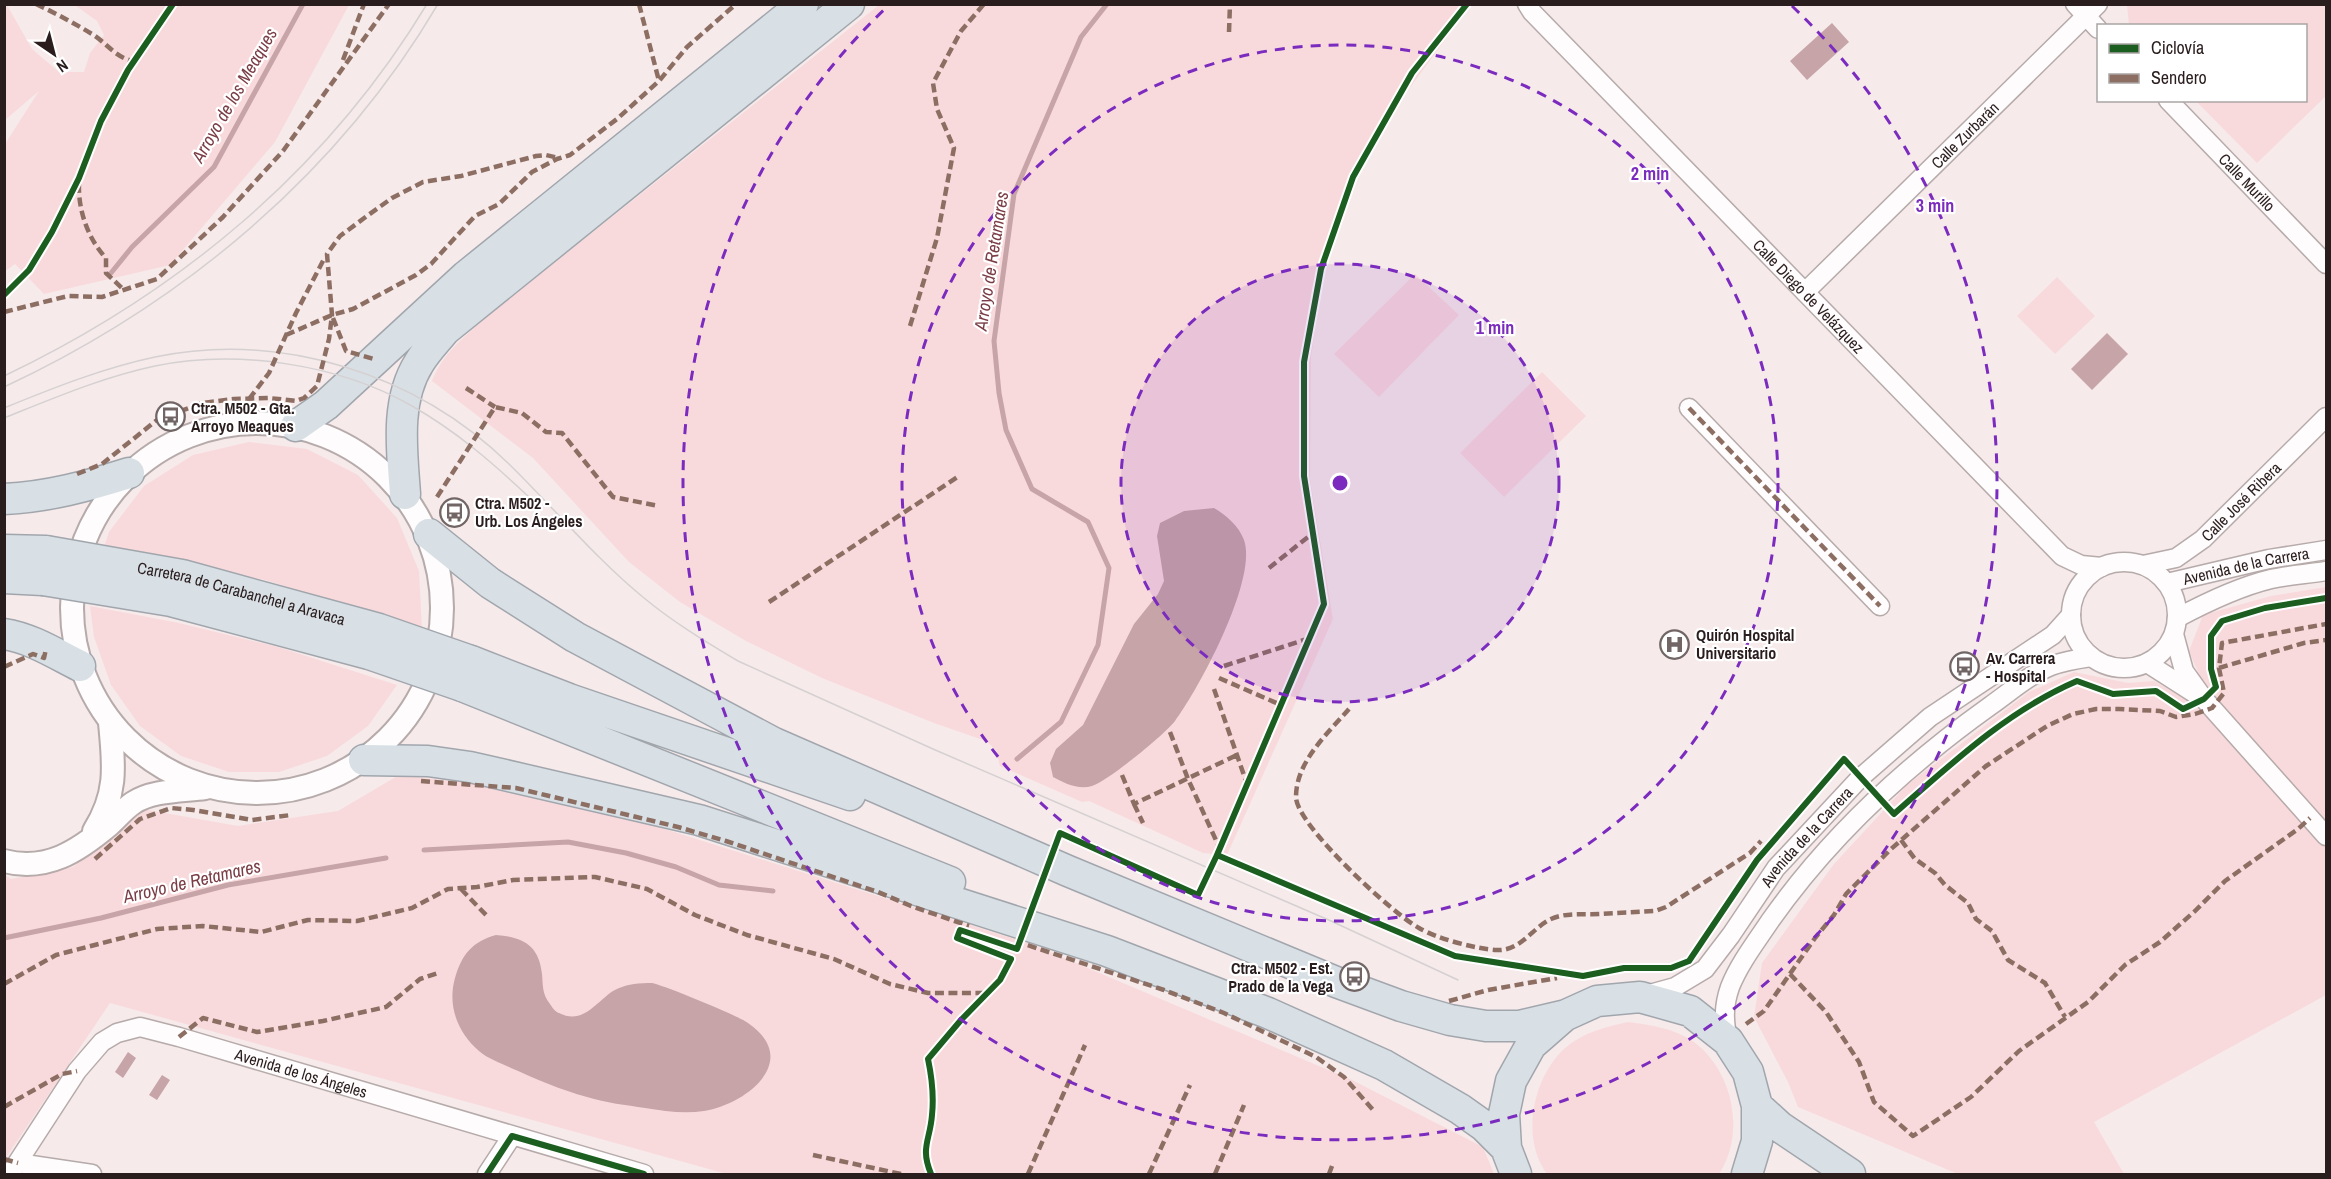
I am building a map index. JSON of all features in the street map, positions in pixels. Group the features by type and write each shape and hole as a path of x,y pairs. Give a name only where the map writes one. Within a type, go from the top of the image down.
{"highway":[{"path":"296,426 326,405 466,276 803,4"},
{"path":"405,494 403,405 418,364 445,330 849,4"},
{"path":"4,499 28,498 77,489 129,473"},
{"path":"429,534 490,583 575,637 774,742 1068,871 1336,982 1401,1006 1450,1020 1486,1026 1519,1026 1566,1015 1597,1001 1640,997 1690,1011 1728,1041 1748,1072 1757,1106 1757,1141 1747,1174"},
{"name":"Carretera de Carabanchel a Aravaca","path":"4,550 44,565 171,601 369,654 467,674"},
{"name":"Carretera de Carabanchel a Aravaca","path":"4,578 44,565"},
{"path":"4,634 36,644 80,666"},
{"path":"467,674 568,699 1068,871"},
{"path":"467,674 749,802 914,866 1107,951 1268,1013 1384,1065 1460,1109 1484,1126 1511,1161"},
{"path":"364,760 428,761 470,767 699,820 1107,951"},
{"path":"1511,1161 1504,1114 1511,1081 1531,1045 1566,1015"},
{"path":"1757,1106 1780,1127 1850,1174"}],"street":[{"name":"Calle Diego de Velázquez","path":"1527,4 1540,20 2062,556 2081,565 2102,567"},
{"name":"Calle Zurbarán","path":"1806,292 2090,13"},
{"name":"Calle Murillo","path":"2170,102 2326,264"},
{"path":"1689,408 1880,606"},
{"name":"Calle José Ribera","path":"2143,566 2176,558 2203,539 2326,417"},
{"path":"258,422 296,426 357,450 405,494 429,534 442,583 442,633 428,682 402,726 364,760 322,783 275,794 240,794 207,788 161,768 137,751 110,723 92,696 80,666 71,597 88,530 129,473 154,453 183,438 219,426 258,422"},
{"name":"Avenida de la Carrera","path":"2167,583 2269,559 2326,550"},
{"path":"2175,626 2161,653 2147,663 2132,668 2118,668 2091,657 2080,645 2074,632 2071,615 2079,588 2088,577 2102,567 2130,562 2157,574 2167,583 2175,599 2175,626 2184,671 2204,699 2326,836"},
{"name":"Avenida de la Carrera","path":"2175,626 2204,603 2245,588 2271,579 2326,571"},
{"name":"Avenida de la Carrera","path":"1640,997 1675,987 1705,969 1776,868 1860,778 1930,717 2053,636 2071,615"},
{"name":"Avenida de la Carrera","path":"1728,1041 1723,1017 1730,987 1751,949 1798,881 1846,830 1878,797 1945,738 1973,718 2050,667 2071,660 2091,657"},
{"path":"2147,663 2204,699"},
{"path":"84,845 109,804 114,783 110,723"},
{"path":"4,861 17,864 57,861 84,845 133,803 147,796 207,788"},
{"name":"Avenida de los Ángeles","path":"14,1169 77,1071 102,1042 117,1033 140,1028 179,1037 644,1174"},
{"path":"487,1174 512,1136"},
{"path":"14,1169 92,1174"}],"shaded area":[{"path":"5,4 32,49 59,72 84,72 90,53 104,35 97,21 76,6 78,5 349,5 275,142 170,265 44,294 15,264 5,271 5,144 39,91 5,120"},
{"path":"879,5 1464,5 1453,29 1398,104 1357,179 1324,273 1311,357 1310,479 1333,619 1227,855 1203,853 1089,801 1082,802 1000,766 996,750 986,741 934,723 822,678 746,641 680,602 629,562 533,458 432,381 437,369 452,349 501,305"},
{"path":"2127,5 2326,5 2326,96 2257,163 2197,102 2307,102 2307,24 2129,24"},
{"path":"1832,23 1849,42 1807,80 1790,61"},
{"path":"1415,274 1459,315 1379,397 1334,354"},
{"path":"2057,277 2095,316 2055,354 2017,316"},
{"path":"2107,333 2128,354 2092,390 2071,369"},
{"path":"1542,372 1586,416 1504,497 1460,453"},
{"path":"249,442 307,449 358,475 397,518 419,571 422,629 265,580 104,547 109,532 144,486 193,455"},
{"path":"1214,508 1239,530 1244,540 1246,558 1235,606 1198,685 1175,721 1160,736 1100,782 1082,787 1066,784 1053,777 1050,763 1056,749 1083,725 1134,624 1158,594 1164,581 1157,536 1160,523 1184,511"},
{"path":"2326,587 2326,995 2094,1122 2124,1174 1958,1174 1798,1107 1788,1082 1754,1017 1762,963 1834,864 1907,785 2029,692 2074,672 2128,683 2154,681 2192,703 2210,690 2200,677 2189,651 2203,615 2271,596"},
{"path":"90,606 179,623 278,647 397,685 368,726 327,756 279,772 229,772 181,756 140,726 111,685 94,637"},
{"path":"399,775 547,792 1031,944 1352,1080 1483,1147 1494,1174 727,1174 110,1003 5,1159 5,875 11,879 73,867 142,809 238,826 338,811"},
{"path":"496,935 522,941 533,949 540,964 546,997 558,1012 567,1016 582,1014 617,989 634,984 652,983 701,1001 748,1023 763,1037 770,1051 769,1065 762,1078 737,1100 704,1111 682,1112 594,1099 549,1084 495,1061 479,1051 465,1036 456,1018 452,999 455,978 469,950 480,941"},
{"path":"1628,1022 1662,1028 1686,1037 1707,1054 1718,1069 1726,1086 1733,1122 1732,1140 1719,1174 1547,1174 1534,1143 1532,1126 1538,1091 1545,1075 1554,1060 1572,1042 1595,1031"},
{"path":"128,1052 136,1058 123,1078 115,1072"},
{"path":"162,1075 170,1080 157,1100 149,1095"}],"waterway":[{"name":"Arroyo de los Meaques","path":"111,273 132,247 214,167 303,4"},
{"name":"Arroyo de Retamares","path":"1017,759 1061,722 1098,645 1109,568 1088,522 1032,489 1006,430 999,393 994,341 1014,194 1081,37 1107,4"},
{"name":"Arroyo de Retamares","path":"424,850 568,842 626,853 676,867 719,885 773,891"},
{"name":"Arroyo de Retamares","path":"4,938 101,918 228,885 386,858"}],"tram line":[{"path":"4,376 68,343 129,306 188,266 243,222 295,173 343,121 387,65 427,4"},
{"path":"4,387 70,354 133,316 193,274 250,228 304,178 353,124 398,66 438,4"},
{"path":"4,408 116,367 155,357 203,350 251,350 299,356 345,367 390,384 433,406 473,432 509,464 626,583 655,607 738,661 933,749 1331,921 1458,980"},
{"path":"4,418 98,382 155,366 219,359 287,364 320,370 353,380 412,406 474,448 530,498"}],"marked path":[{"path":"36,4 92,34 123,58 136,61"},
{"path":"343,60 364,4"},
{"path":"4,312 68,296 102,297 157,279 223,217 283,151 389,4"},
{"path":"639,4 659,81"},
{"path":"286,335 332,315 353,309 416,275 431,264 475,216 499,204 532,172 570,155 617,119 659,81 687,47 736,4"},
{"path":"910,326 937,238 954,148 937,109 933,83 961,31 984,4"},
{"path":"1229,32 1230,4"},
{"path":"77,474 102,464 157,420 202,403 269,398 296,401 304,398 317,386 329,339 332,315 327,254 340,236 392,198 423,182 461,176 536,156 546,155 559,158"},
{"path":"79,184 80,204 85,224 94,242 106,258 106,273 124,290"},
{"path":"249,399 269,373 325,257"},
{"path":"333,318 346,351 374,359"},
{"path":"466,388 495,407"},
{"path":"437,497 495,407 522,413 546,432 562,433 613,497 659,506"},
{"path":"1689,408 1880,606"},
{"path":"769,602 959,476"},
{"path":"1269,568 1313,533"},
{"path":"1746,1024 1764,1011 1815,938 1834,915 1846,894 1891,849 1986,766 2047,726 2073,714 2096,709 2119,709 2160,711 2176,717 2212,708 2224,693 2219,668 2222,643 2326,624"},
{"path":"1224,666 1310,638"},
{"path":"2219,668 2304,643 2326,640"},
{"path":"4,667 33,654 44,658 46,649"},
{"path":"1219,678 1281,705"},
{"path":"1214,689 1247,784"},
{"path":"1349,709 1314,749 1301,772 1296,797 1300,810 1328,847 1389,906 1419,928 1446,940 1479,948 1505,949 1520,943 1544,923 1557,917 1655,911 1666,907 1750,853 1761,841"},
{"path":"1170,732 1188,779 1220,849"},
{"path":"1122,775 1134,804 1237,755"},
{"path":"421,781 516,788 678,827 878,892 969,926"},
{"path":"1134,804 1143,823"},
{"path":"95,859 140,819 171,808 252,820 291,815"},
{"path":"1790,974 1826,1012 1859,1062 1874,1102 1913,1136 1971,1097 2019,1051 2088,1002 2125,965 2160,942 2225,881 2310,818"},
{"path":"1901,840 1915,859 1935,873 1945,885 1968,903 1976,919 1992,931 2008,960 2045,983 2065,1017"},
{"path":"4,984 56,955 157,929 203,926 261,932 308,920 357,921 412,908 448,889 477,887 513,880 595,877 647,889 695,915 747,935 834,959 890,984 928,993 987,993"},
{"path":"461,889 487,916"},
{"path":"1015,941 1164,990 1224,1013 1316,1057 1344,1077 1374,1111"},
{"path":"179,1037 203,1018 257,1032 386,1007 420,979 438,973"},
{"path":"1449,1001 1488,990 1557,978"},
{"path":"1028,1174 1085,1045"},
{"path":"4,1107 62,1074 77,1071"},
{"path":"1149,1174 1190,1085"},
{"path":"1215,1174 1244,1105"},
{"path":"813,1155 901,1174"},
{"path":"4,1159 18,1163"},
{"path":"1329,1174 1332,1166"}],"cycle path":[{"path":"4,295 29,270 52,232 79,178 101,121 128,70 173,4"},
{"path":"931,1174 926,1157 933,1101 928,1059 961,1020 1000,980 1011,959 957,938 960,930 1017,949 1060,833 1198,895 1217,855 1324,604 1304,476 1304,362 1321,269 1353,177 1412,73 1467,4"},
{"path":"1217,855 1455,956 1583,976 1624,968 1671,968 1689,961 1757,860 1844,759 1894,814 2003,723 2051,693 2077,681 2113,694 2156,691 2183,709 2204,699 2216,687 2211,669 2211,636 2222,621 2265,608 2326,598"},
{"path":"487,1174 512,1136 644,1174"}],"place":[{"name":"Ctra. M502 - Gta. Arroyo Meaques","path":"170,417"},
{"name":"Ctra. M502 - Urb. Los Ángeles","path":"454,512"},
{"name":"Quirón Hospital Universitario","path":"1675,644"},
{"name":"Av. Carrera - Hospital","path":"1965,667"},
{"name":"Ctra. M502 - Est. Prado de la Vega","path":"1354,977"}]}
